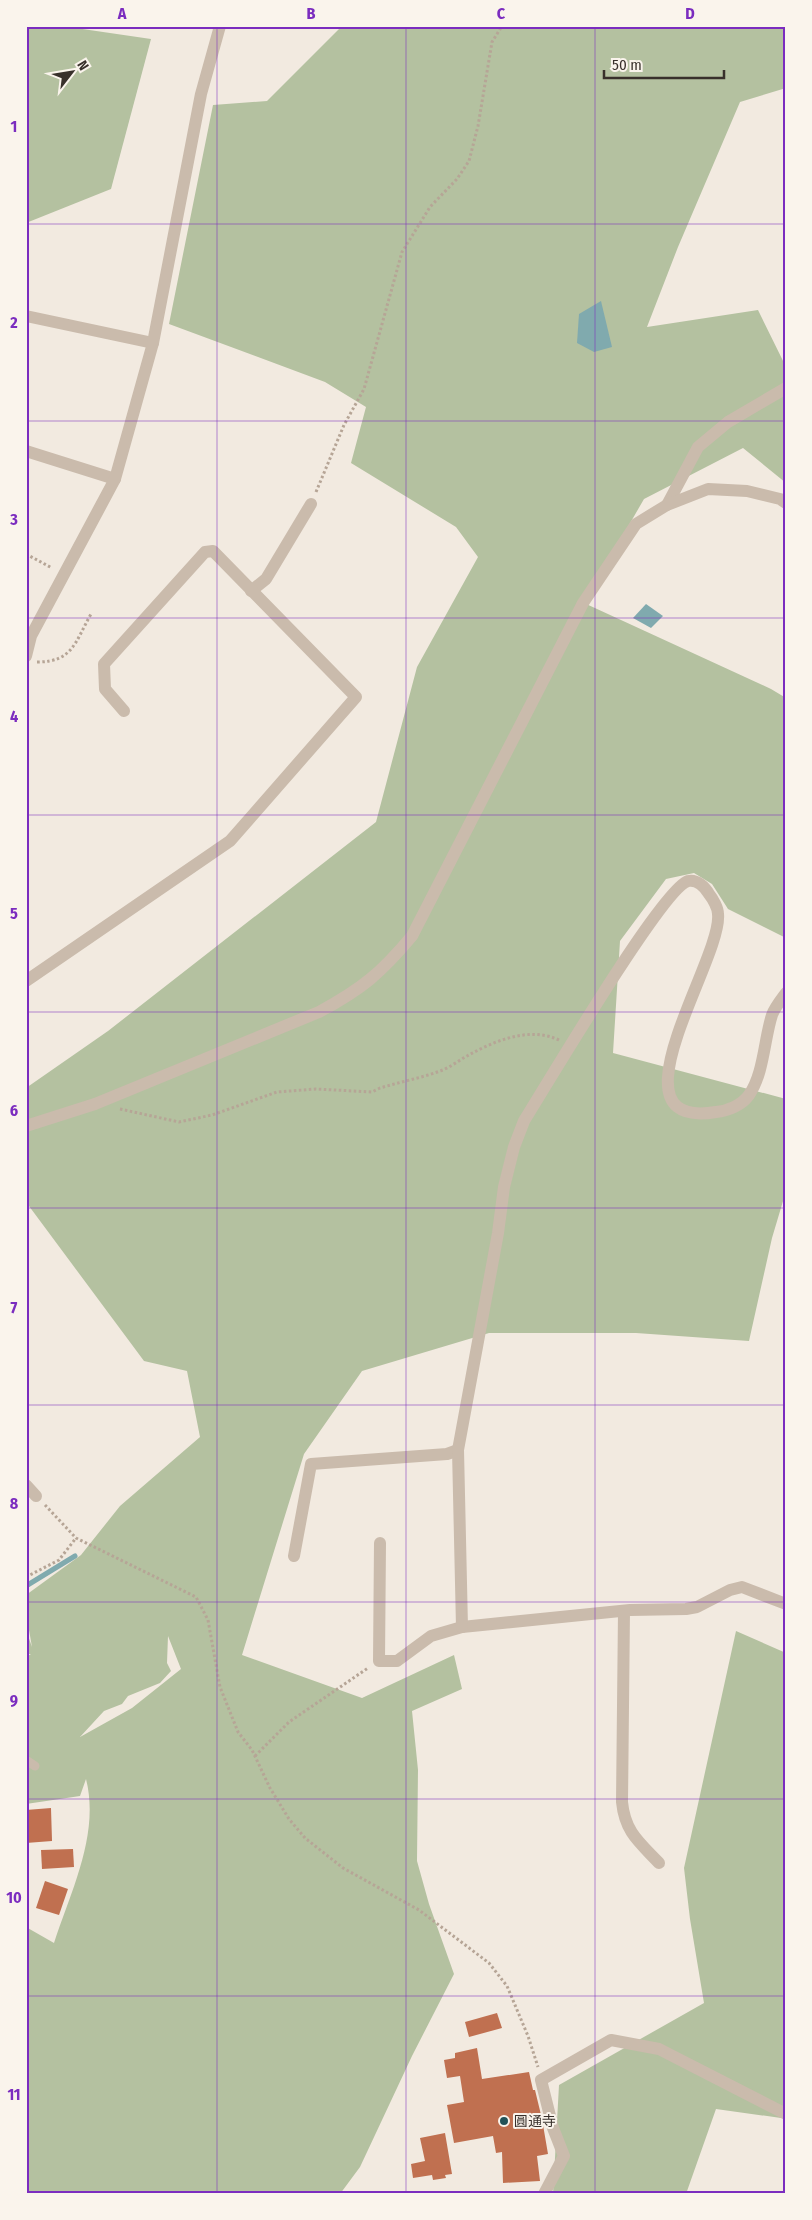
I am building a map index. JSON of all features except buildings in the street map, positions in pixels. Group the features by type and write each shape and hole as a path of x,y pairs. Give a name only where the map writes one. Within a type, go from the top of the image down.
{"street":[{"path":"31,659 31,636 115,479 152,343 201,94 220,26"},
{"path":"26,316 152,343"},
{"path":"667,505 698,447 728,422 786,388"},
{"path":"26,450 115,479"},
{"path":"26,1126 95,1104 319,1012 352,995 385,969 412,936 584,603 636,524 667,505 708,489 747,491 780,499 786,504"},
{"path":"251,591 266,579 311,504"},
{"path":"26,981 230,842 356,697 213,551 205,552 104,664 105,690 124,711"},
{"path":"462,1627 458,1450 498,1232 504,1186 514,1147 524,1121 665,902 686,882 697,882 709,893 718,913 718,927 668,1065 668,1092 677,1108 684,1113 694,1115 708,1114 730,1108 746,1099 754,1085 773,1013 786,992"},
{"path":"294,1556 311,1464 447,1454 458,1450"},
{"path":"26,1485 36,1496"},
{"path":"380,1543 378,1660 397,1661 431,1636 462,1627 624,1611 686,1609 697,1607 730,1590 742,1587 786,1604"},
{"path":"624,1611 622,1802 624,1820 632,1835 659,1863"},
{"path":"544,2194 564,2156 553,2128 542,2080 611,2040 659,2049 786,2114"}],"lane":[{"path":"26,1760 35,1766"}],"path":[{"path":"311,504 344,425 364,389 402,252 430,207 457,179 469,162 478,126 492,42 502,26"},
{"path":"26,554 64,574"},
{"path":"31,659 52,662 68,654 91,614"},
{"path":"95,1104 179,1122 212,1115 277,1092 316,1089 372,1092 380,1088 442,1071 483,1047 516,1036 551,1036 570,1047"},
{"path":"36,1496 76,1538 196,1597 208,1620 220,1687 238,1732 255,1756 270,1788 288,1819 305,1838 343,1868 419,1910 489,1963 507,1986 528,2036 542,2080"},
{"path":"26,1576 59,1560 76,1538"},
{"path":"255,1756 289,1722 378,1660"}],"green space":[{"path":"26,26 62,26 151,39 111,189 26,223"},
{"path":"342,26 786,26 786,88 740,102 678,247 647,327 758,310 786,367 786,483 743,448 644,499 584,603 771,689 786,698 786,938 728,909 712,884 694,873 666,879 620,941 613,1053 786,1099 786,1191 772,1238 749,1341 636,1333 489,1333 362,1371 304,1454 242,1655 362,1698 454,1655 462,1689 412,1711 418,1770 417,1861 429,1904 454,1974 412,2056 360,2167 340,2194 26,2194 26,1927 54,1943 82,1862 87,1841 89,1800 86,1779 80,1796 26,1804 26,1657 31,1654 26,1654 26,1630 32,1647 26,1613 26,1595 81,1555 120,1506 200,1437 187,1371 144,1361 26,1202 26,1088 108,1031 376,822 417,667 478,557 456,527 351,463 366,407 325,382 169,324 213,105 267,101","holes":["168,1636 181,1669 132,1708 80,1737 104,1711 122,1704 128,1696 160,1683 171,1671 167,1663"]},
{"path":"736,1631 786,1653 786,2109 781,2118 716,2109 686,2194 553,2194 559,2085 704,2003 690,1919 684,1868"}],"water":[{"path":"601,301 612,347 594,352 577,343 579,314"},
{"path":"646,604 663,616 651,628 633,618"}],"waterway":[{"path":"26,1586 75,1556"}],"place":[{"name":"圓通寺","path":"504,2121"}]}
